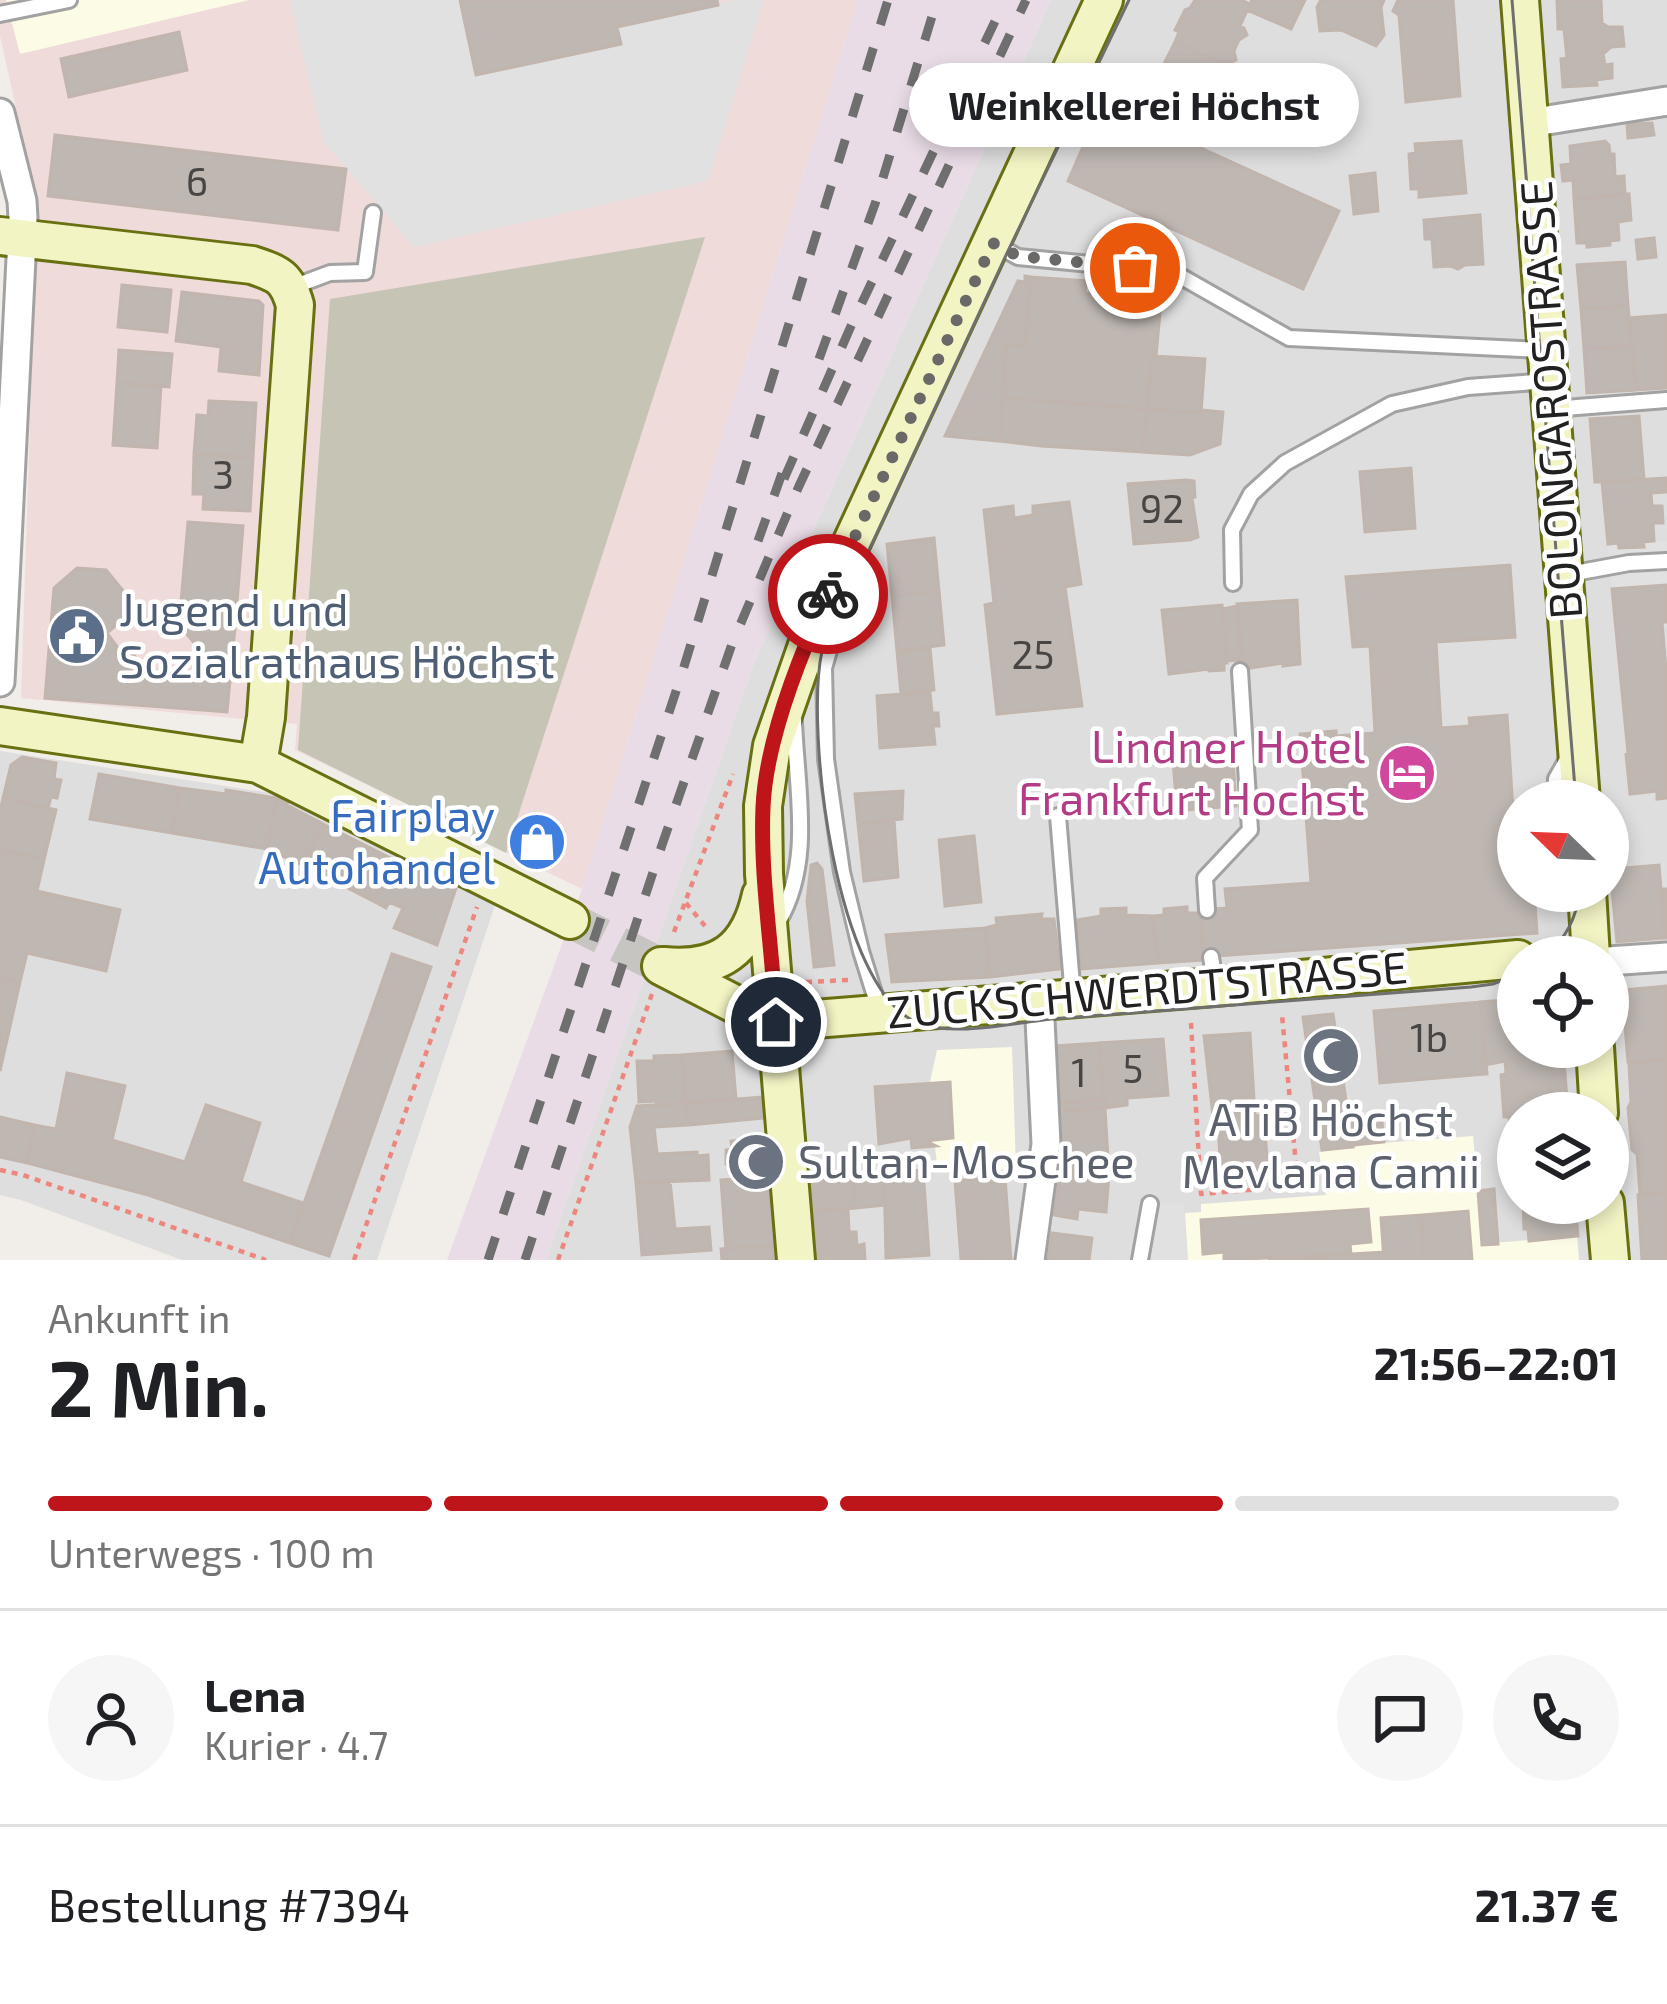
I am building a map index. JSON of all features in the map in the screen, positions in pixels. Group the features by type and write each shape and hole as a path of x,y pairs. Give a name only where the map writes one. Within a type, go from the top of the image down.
{"main road":[{"path":"796,1260 764,874 763,806 772,746 817,617 887,487 1104,0"},
{"name":"BOLONGAROSTRASSE","path":"1520,0 1580,780"},
{"path":"11,237 252,265 283,278 290,288 295,305 292,351 266,717 258,764"},
{"path":"0,726 258,764 570,920"},
{"path":"661,966 687,968 729,954 756,914 764,874"},
{"name":"ZUCKSCHWERDTSTRASSE","path":"776,1022 1056,998 1213,972 1497,960"},
{"path":"661,966 776,1022"},
{"path":"1607,1224 1610,1260"}],"street":[{"path":"1529,123 1667,101"},
{"path":"0,113 22,202 11,237 0,682"},
{"path":"1629,960 1667,957"},
{"path":"1030,1260 1046,1144 1056,998"}],"lane":[{"path":"0,14 69,0"},
{"path":"290,288 330,273 365,272 373,213"},
{"path":"993,243 1018,256 1173,272 1288,338 1667,400"},
{"path":"1233,583 1232,530 1251,494 1285,463 1392,404 1468,387 1549,380"},
{"path":"880,1013 842,872 826,759 823,680 827,653 887,487"},
{"path":"1564,575 1629,562 1667,561"},
{"path":"729,954 770,934 792,897 799,857 794,714 799,668"},
{"path":"1207,910 1205,878 1250,830 1240,671"},
{"path":"1556,780 1577,742"},
{"path":"1056,998 1058,816"},
{"path":"1139,1260 1150,1204"}],"path":[{"path":"354,1260 487,880"},
{"path":"558,1260 661,966"},
{"path":"1191,1023 1201,1194 1298,1186 1282,1015"},
{"path":"0,1170 266,1260"}],"shaded area":[{"path":"0,0 858,0 582,889 295,750 297,724 21,698 37,202 0,36"},
{"path":"6,0 249,0 20,54"},
{"path":"290,0 460,0 617,27 734,0 764,0 708,181 414,247 324,142"},
{"path":"858,0 1051,0 755,660 546,1260 447,1260 582,889"},
{"path":"1051,0 1667,0 1667,1260 546,1260 755,660"},
{"path":"705,237 506,853 298,750 330,299"},
{"path":"1667,541 1667,584 1612,589 1608,544 1643,547 1643,542"},
{"path":"0,751 293,799 495,905 377,1260 182,1260 0,1195"},
{"path":"1012,1047 1016,1169 938,1172 935,1147 912,1148 910,1138 879,1144 875,1087 930,1082 937,1050"},
{"path":"1473,1136 1482,1244 1577,1236 1579,1260 1188,1260 1185,1213 1201,1212 1201,1204 1326,1195 1319,1152"},
{"path":"1183,1203 1187,1260 1140,1260 1150,1204"}],"building":[{"path":"460,0 717,0 718,5 617,27 621,44 476,75"},
{"path":"1195,0 1250,4 1240,26 1247,35 1234,51 1236,60 1222,64 1175,42 1179,32 1175,30"},
{"path":"1252,0 1305,0 1291,29 1247,10"},
{"path":"1321,0 1384,0 1384,35 1376,46 1341,30 1320,31 1317,7"},
{"path":"1398,0 1453,0 1460,96 1406,102 1399,15 1393,11"},
{"path":"1557,0 1601,0 1602,23 1622,27 1624,46 1611,47 1603,54 1605,65 1612,64 1612,78 1596,80 1597,85 1563,87 1561,59 1567,58 1564,29 1558,29"},
{"path":"179,32 187,70 69,97 61,59"},
{"path":"1175,42 1222,64 1213,84 1218,85 1221,96 1211,100 1205,114 1210,122 1199,128 1194,125 1188,138 1140,116 1154,74"},
{"path":"1102,103 1339,211 1303,289 1068,181"},
{"path":"1652,123 1654,135 1628,138 1627,124"},
{"path":"55,135 346,169 338,230 48,196"},
{"path":"1461,141 1466,193 1419,197 1419,189 1411,189 1409,154 1416,153 1415,144"},
{"path":"1605,141 1614,154 1615,177 1624,176 1625,194 1574,199 1573,180 1563,181 1561,165 1571,164 1570,146"},
{"path":"1375,173 1378,211 1354,214 1350,176"},
{"path":"1629,194 1631,220 1618,222 1619,240 1587,247 1587,243 1577,243 1574,199"},
{"path":"1480,215 1483,264 1434,267 1432,239 1425,239 1424,220"},
{"path":"1654,238 1656,257 1638,259 1636,240"},
{"path":"1625,262 1628,306 1581,309 1577,265"},
{"path":"1025,276 1031,277 1025,346 1006,345 999,441 945,436 1018,281 1025,282"},
{"path":"1031,277 1086,281 1085,293 1098,293 1099,286 1162,291 1147,409 1002,398 1006,345 1025,346"},
{"path":"122,285 171,290 167,332 118,327"},
{"path":"182,292 263,305 259,375 219,371 221,347 176,341"},
{"path":"1628,306 1632,346 1584,349 1581,309"},
{"path":"1667,315 1667,388 1636,390 1629,318"},
{"path":"1632,346 1636,390 1587,393 1584,349"},
{"path":"119,350 172,354 169,387 117,383"},
{"path":"1152,356 1205,359 1201,413 1147,409"},
{"path":"117,383 161,386 157,448 113,445"},
{"path":"1003,398 1147,409 1142,452 999,441"},
{"path":"209,401 256,403 253,457 194,454 197,415 208,416"},
{"path":"1147,409 1223,412 1220,444 1190,455 1142,452"},
{"path":"1639,416 1644,479 1595,482 1590,419"},
{"path":"194,454 253,457 250,511 203,509 204,494 193,494"},
{"path":"1411,468 1415,528 1365,532 1360,472"},
{"path":"1667,478 1667,492 1651,493 1652,506 1662,506 1663,523 1653,523 1654,541 1643,542 1644,547 1608,544 1602,482"},
{"path":"1194,481 1198,537 1134,544 1128,484"},
{"path":"1069,502 1081,584 1065,587 1082,706 997,714 985,605 994,603 984,510 1013,506 1014,518 1033,515 1033,506"},
{"path":"188,522 243,526 235,628 179,625"},
{"path":"934,538 939,591 892,596 887,544"},
{"name":"Lindner Hotel Frankfurt Hochst","path":"1510,565 1515,637 1436,642 1441,728 1470,726 1469,718 1507,715 1511,780 1497,780 1497,912 1536,912 1537,933 1203,957 1200,910 1227,908 1225,889 1311,883 1300,734 1375,733 1370,646 1353,647 1346,577"},
{"path":"77,568 106,570 125,593 122,620 107,633 123,655 134,655 144,676 184,680 202,665 202,652 179,625 235,628 227,712 45,698 54,588"},
{"path":"1667,585 1667,622 1662,622 1667,798 1657,799 1657,791 1630,794 1612,589"},
{"path":"939,591 944,645 897,651 892,596"},
{"path":"1297,600 1300,664 1244,669 1237,604"},
{"path":"1222,605 1224,670 1169,674 1162,610"},
{"path":"1237,606 1241,660 1226,661 1223,609"},
{"path":"930,648 934,690 901,694 897,651"},
{"path":"930,692 932,713 938,713 939,726 933,726 935,744 880,748 877,696"},
{"path":"1232,743 1236,806 1177,811 1172,747"},
{"path":"22,757 56,763 54,779 61,780 57,798 51,797 48,808 3,798 11,765"},
{"path":"99,774 180,788 172,833 90,819"},
{"path":"180,788 276,798 267,849 172,833"},
{"path":"903,791 902,819 858,824 855,794"},
{"path":"3,798 56,810 44,860 0,849"},
{"path":"276,798 289,800 287,805 323,824 303,865 267,849"},
{"path":"894,820 898,877 864,881 858,824"},
{"path":"323,824 394,860 373,901 303,865"},
{"path":"974,836 981,902 945,906 939,840"},
{"path":"0,849 44,860 37,891 120,910 106,971 27,953 20,982 0,977"},
{"path":"403,859 456,888 437,945 394,928 403,908 389,902 386,908 373,901 394,860 401,864"},
{"path":"817,863 822,869 834,965 814,967 807,901 811,865"},
{"path":"1659,865 1665,938 1629,941 1629,936 1616,936 1614,912 1629,912 1629,867"},
{"path":"1661,889 1667,889 1667,938 1665,938"},
{"path":"1187,907 1187,913 1200,913 1203,960 1159,963 1152,916 1164,915 1164,909"},
{"path":"1126,908 1126,915 1152,916 1159,963 1082,969 1077,920 1101,916 1101,909"},
{"path":"1042,914 1041,919 1054,919 1060,969 990,977 985,928 997,925 996,918"},
{"path":"985,928 990,977 892,982 886,935"},
{"path":"392,954 431,967 329,1256 290,1243"},
{"path":"0,977 20,982 0,1071"},
{"path":"1667,986 1667,1059 1629,1062 1629,989"},
{"path":"1497,1001 1497,1063 1485,1065 1480,1002"},
{"path":"1480,1002 1487,1074 1380,1083 1374,1011"},
{"path":"1333,1014 1353,1147 1322,1150 1303,1017"},
{"path":"1250,1033 1255,1116 1264,1115 1268,1174 1221,1176 1204,1036"},
{"path":"1163,1039 1168,1095 1127,1098 1127,1105 1105,1108 1099,1043"},
{"path":"1099,1043 1104,1100 1058,1103 1055,1046"},
{"path":"732,1051 736,1099 686,1103 682,1055"},
{"path":"682,1055 686,1103 639,1102 637,1061"},
{"path":"1667,1059 1667,1193 1640,1195 1629,1118 1629,1063"},
{"path":"1506,1068 1565,1068 1566,1092 1502,1092 1501,1075 1506,1074"},
{"path":"67,1073 125,1086 112,1140 185,1162 206,1105 260,1123 241,1182 303,1203 290,1243 148,1195 27,1163 34,1125 56,1129"},
{"path":"950,1082 953,1138 926,1141 936,1146 912,1148 911,1138 879,1144 875,1087"},
{"path":"761,1097 763,1118 688,1125 686,1103"},
{"path":"1104,1100 1105,1108 1061,1111 1060,1102"},
{"path":"686,1103 688,1125 654,1127 657,1154 708,1155 709,1180 636,1183 630,1127 637,1106"},
{"path":"1105,1108 1109,1175 1061,1168 1058,1111"},
{"path":"1381,1113 1384,1142 1353,1145 1349,1119"},
{"path":"0,1117 34,1125 27,1163 0,1157"},
{"path":"765,1138 767,1175 734,1177 733,1163 726,1164 731,1141"},
{"path":"1061,1168 1109,1175 1106,1212 1078,1209 1077,1219 1054,1215"},
{"path":"923,1170 929,1255 886,1258 884,1173"},
{"path":"884,1173 886,1205 855,1208 853,1175"},
{"path":"853,1175 855,1208 813,1211 811,1179"},
{"path":"768,1177 773,1246 726,1249 721,1180"},
{"path":"1005,1177 1011,1260 961,1259 955,1181"},
{"path":"670,1181 675,1229 709,1227 711,1250 642,1255 636,1183"},
{"path":"1494,1189 1498,1244 1482,1245 1478,1191"},
{"path":"1667,1193 1667,1260 1642,1260 1638,1195"},
{"path":"848,1209 849,1232 856,1232 857,1246 864,1244 865,1260 816,1260 813,1211"},
{"path":"1368,1209 1371,1242 1350,1244 1351,1254 1224,1260 1224,1252 1203,1254 1201,1220"},
{"path":"1468,1211 1472,1260 1424,1260 1421,1215"},
{"path":"1421,1215 1424,1260 1384,1260 1381,1218"},
{"path":"1524,1224 1577,1224 1578,1236 1529,1241 1528,1229"},
{"path":"1052,1233 1092,1238 1089,1260 1048,1260"},
{"path":"773,1246 774,1260 722,1260 721,1249"},
{"path":"1384,1252 1384,1260 1268,1260 1351,1254"}],"tunnel":[{"path":"570,920 661,966"}],"tram line":[{"path":"1129,0 822,651 818,737 823,794 832,854 866,962 889,1001 918,1023 951,1029 1497,982"},
{"path":"1512,0 1574,780"},
{"path":"1563,936 1575,912"}],"railway":[{"path":"488,1260 683,670 888,0"},
{"path":"819,359 875,204 937,0"},
{"path":"784,479 1005,0"},
{"path":"525,1260 732,644 799,486 1026,0"},
{"path":"758,541 786,462"}],"way so far":[{"path":"828,594 993,243 1018,256 1135,268"}],"place":[{"name":"Weinkellerei Höchst","path":"1135,268"},
{"name":"Jugend und Sozialrathaus Höchst","path":"77,636"},
{"name":"Lindner Hotel Frankfurt Hochst","path":"1407,773"},
{"name":"Fairplay Autohandel","path":"537,842"},
{"name":"ATiB Höchst Mevlana Camii","path":"1331,1056"},
{"name":"Sultan-Moschee","path":"756,1162"}],"route":[{"path":"776,1022 764,874 766,773 805,646 828,594"}]}
